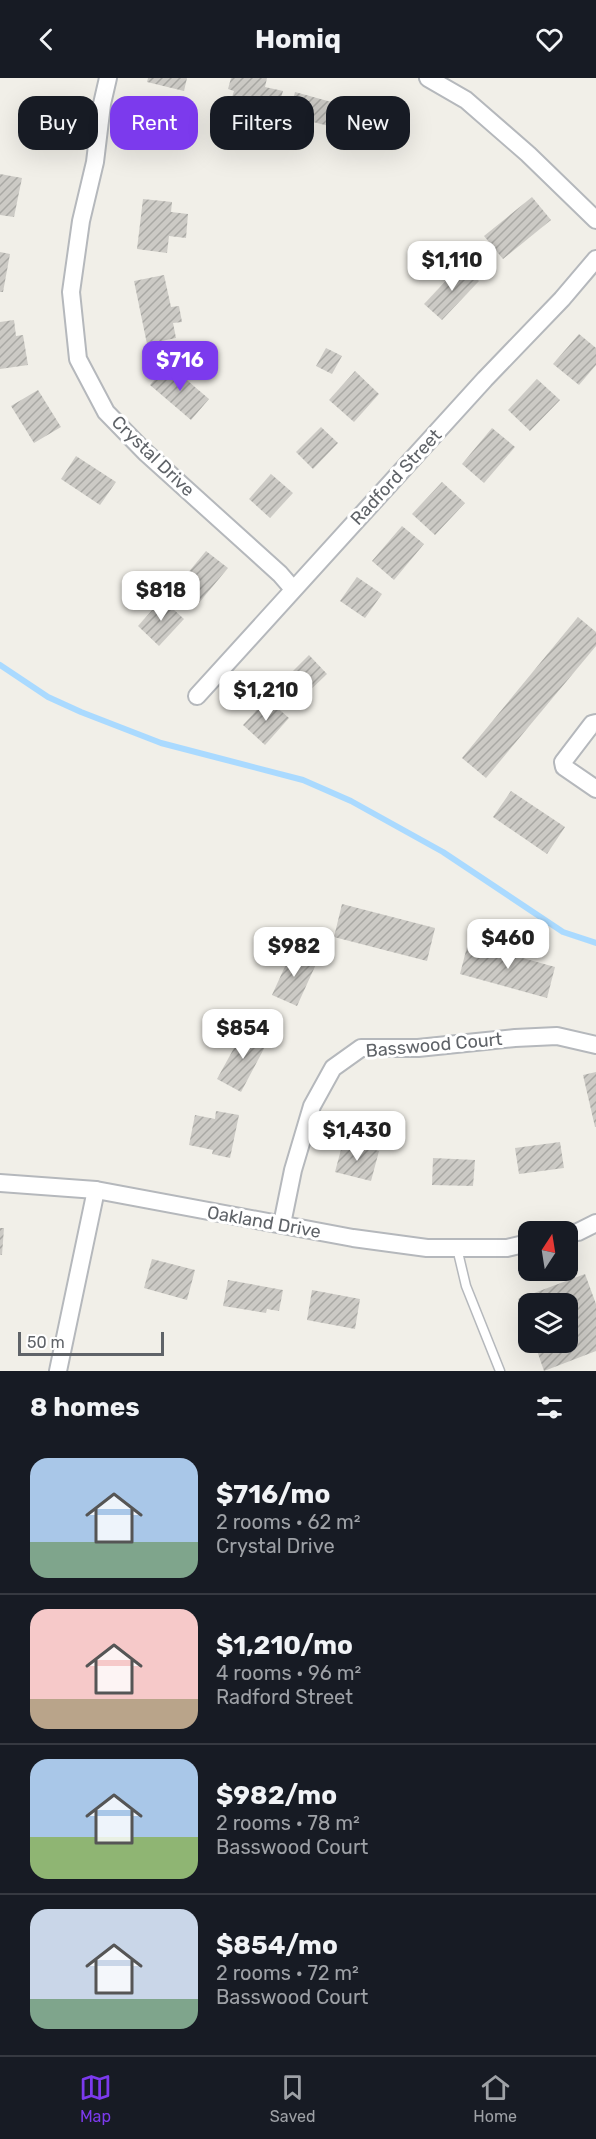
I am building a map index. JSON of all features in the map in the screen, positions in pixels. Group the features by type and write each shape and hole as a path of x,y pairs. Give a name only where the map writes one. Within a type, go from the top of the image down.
{"street":[{"name":"Crystal Drive","path":"108,78 102,104 95,162 81,221 71,292 78,359 106,412 145,452 280,574 293,589"},
{"path":"428,78 466,100 528,154 596,220"},
{"name":"Radford Street","path":"197,696 485,379 562,299 596,259"},
{"path":"596,723 592,724 563,762 564,767 570,772 596,789"},
{"name":"Basswood Court","path":"282,1224 293,1170 312,1106 333,1068 361,1048 418,1048 557,1036 596,1045"},
{"name":"Oakland Drive","path":"0,1183 96,1190 353,1238 427,1248 507,1248 518,1245"},
{"path":"58,1371 96,1190"},
{"path":"578,1232 596,1223"}],"lane":[{"path":"457,1248 466,1286 500,1371"}],"building":[{"path":"148,78 187,78 184,91 147,82"},
{"path":"231,78 267,78 265,87 283,91 282,96 232,96 234,91 228,89"},
{"path":"295,92 310,96 294,96"},
{"path":"314,97 326,101 326,125 314,122"},
{"path":"0,174 22,178 14,217 0,215"},
{"path":"532,197 551,220 503,259 484,236"},
{"path":"143,199 172,202 171,212 188,214 186,238 169,236 167,253 137,249"},
{"path":"0,252 10,254 3,292 0,292"},
{"path":"461,265 479,281 442,320 424,304"},
{"path":"164,275 171,307 179,306 182,322 173,323 176,338 147,344 134,281"},
{"path":"14,320 16,336 23,335 28,365 0,369 0,322"},
{"path":"579,334 596,348 596,365 579,385 553,364"},
{"path":"326,348 342,356 332,374 316,366"},
{"path":"168,364 209,399 191,420 150,385"},
{"path":"355,371 379,394 354,422 329,400"},
{"path":"537,379 560,400 530,431 508,410"},
{"path":"38,390 61,427 34,443 11,406"},
{"path":"321,427 338,443 313,469 296,452"},
{"path":"492,428 515,447 484,483 462,464"},
{"path":"76,456 116,482 100,505 61,479"},
{"path":"271,474 293,493 270,518 249,499"},
{"path":"442,482 465,503 435,535 412,514"},
{"path":"402,526 424,544 394,580 372,561"},
{"path":"206,551 228,568 198,604 177,586"},
{"path":"357,577 382,594 365,618 340,601"},
{"path":"162,599 184,619 159,646 138,626"},
{"path":"578,617 596,632 596,646 486,778 462,758"},
{"path":"309,655 327,674 304,696 287,677"},
{"path":"267,699 289,718 265,745 243,725"},
{"path":"511,791 565,827 547,854 493,817"},
{"path":"342,904 435,928 427,961 334,937"},
{"path":"468,943 555,967 547,998 460,974"},
{"path":"292,951 317,962 297,1006 272,995"},
{"path":"245,1028 268,1041 241,1092 217,1079"},
{"path":"596,1072 596,1127 595,1127 583,1075"},
{"path":"216,1111 239,1115 230,1158 212,1154 213,1150 189,1145 195,1115 215,1119"},
{"path":"343,1142 379,1151 371,1181 335,1172"},
{"path":"560,1142 564,1168 519,1174 515,1148"},
{"path":"433,1158 475,1160 473,1186 432,1185"},
{"path":"0,1228 4,1228 2,1255 0,1255"},
{"path":"152,1259 195,1270 187,1300 144,1288"},
{"path":"585,1274 596,1304 596,1351 544,1371 538,1353 578,1353 578,1293 534,1293 566,1281 578,1281 578,1277"},
{"path":"228,1280 283,1290 279,1311 267,1309 266,1313 223,1306"},
{"path":"312,1290 360,1299 355,1329 307,1320"}],"waterway":[{"path":"0,665 48,697 161,743 303,780 351,801 443,852 563,932 596,943"}]}
